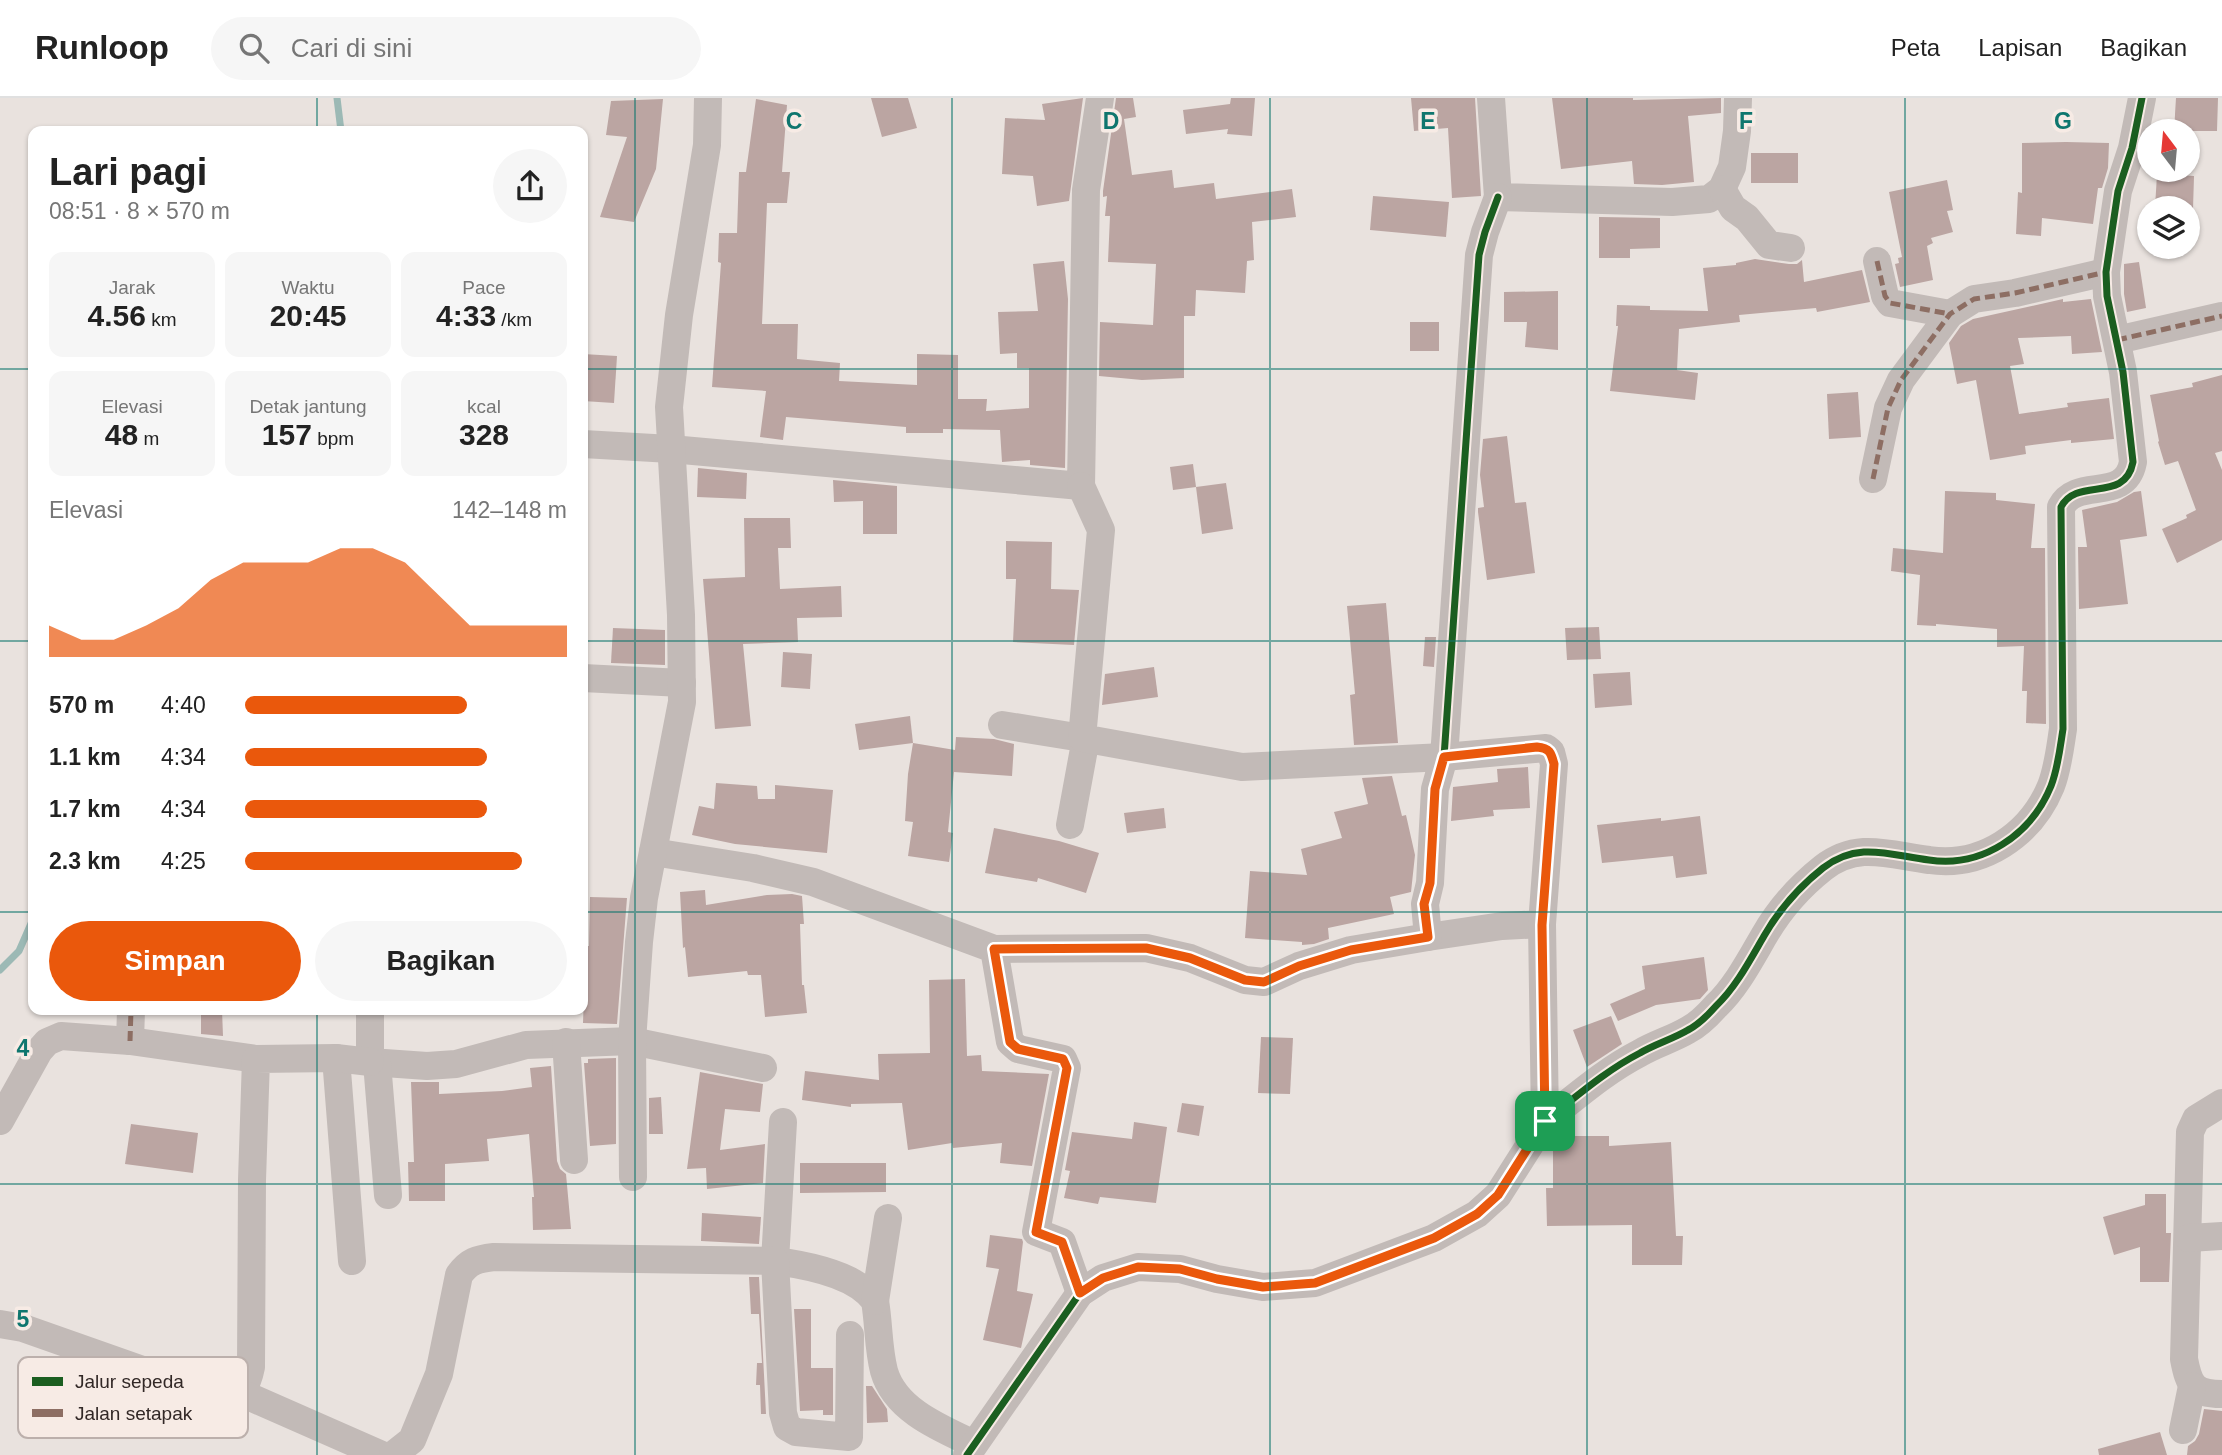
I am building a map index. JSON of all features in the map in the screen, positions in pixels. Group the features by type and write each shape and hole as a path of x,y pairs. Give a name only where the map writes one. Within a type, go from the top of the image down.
{"street":[{"path":"633,1177 632,1041 644,898 682,702 681,615 669,407 676,341 707,145 708,98"},
{"path":"1070,824 1084,738 1101,530 1081,486 1086,190 1100,98"},
{"path":"1428,937 1424,904 1430,883 1435,789 1444,757 1479,255 1498,197 1491,98"},
{"path":"1498,197 1672,202 1709,199 1722,189 1731,167 1737,131 1738,98"},
{"path":"888,1218 875,1301 885,1373 893,1392 905,1404 970,1450 1080,1293 1103,1278 1138,1267 1180,1269 1263,1287 1315,1283 1434,1238 1477,1214 1498,1195 1545,1121 1606,1073 1640,1052 1689,1030 1718,1005 1788,902 1822,869 1838,858 1875,850 1932,861 1961,860 1990,853 2018,834 2050,787 2063,729 2061,507 2065,499 2073,494 2113,486 2126,480 2131,473 2133,462 2123,372 2107,296 2106,272 2118,191 2132,148 2142,98"},
{"path":"1722,189 1734,208 1747,218 1769,245 1791,248"},
{"path":"1877,261 1885,296 1890,303 1950,314"},
{"path":"1873,479 1888,408 1901,380 1950,314 1975,299 2015,293 2106,272"},
{"path":"2117,340 2222,316"},
{"path":"588,444 671,449 1081,486"},
{"path":"588,678 682,683"},
{"path":"1002,725 1242,767 1444,757 1546,748 1551,752 1554,764 1542,925 1545,1121"},
{"path":"653,852 753,868 813,882 994,949 1146,948 1190,958 1245,980 1264,982 1299,966 1351,950 1502,926 1542,925"},
{"path":"994,949 1010,1042 1018,1049 1063,1059 1067,1068 1036,1232 1062,1242 1080,1293"},
{"path":"130,1041 131,1015"},
{"path":"370,1015 388,1195"},
{"path":"0,1121 38,1051 52,1039 61,1036 130,1041 256,1059 336,1058 427,1066 456,1064 526,1045 632,1041 763,1068"},
{"path":"566,1042 574,1160"},
{"path":"336,1058 352,1261"},
{"path":"248,1381 251,1367 256,1059"},
{"path":"2222,1103 2196,1119 2190,1132 2184,1359 2193,1386 2203,1393 2222,1394"},
{"path":"783,1122 775,1261 783,1413 787,1427 796,1433 849,1437 850,1335"},
{"path":"2189,1238 2222,1236"},
{"path":"393,1455 412,1440 439,1374 459,1275 467,1264 479,1258 775,1261 831,1274 865,1289 875,1301"},
{"path":"0,1324 23,1328 105,1357"},
{"path":"2183,1430 2193,1386"},
{"path":"248,1396 382,1455"}],"building":[{"path":"871,98 908,98 917,128 882,137"},
{"path":"1083,98 1069,201 1037,206 1033,176 1002,174 1005,118 1045,120 1042,104"},
{"path":"1116,98 1133,98 1136,117 1124,119 1132,175 1172,170 1174,188 1214,183 1216,199 1292,189 1296,217 1252,222 1254,260 1247,261 1245,293 1196,290 1195,316 1184,316 1184,378 1142,380 1099,376 1100,322 1153,325 1156,264 1108,262 1110,216 1105,216 1107,196 1103,197 1103,191"},
{"path":"1231,98 1255,98 1252,136 1227,134 1228,129 1186,134 1183,110 1230,104"},
{"path":"1411,98 1475,98 1481,196 1452,198 1448,128 1414,131"},
{"path":"1552,98 1721,98 1721,113 1688,116 1694,182 1634,184 1632,161 1561,169"},
{"path":"2176,98 2218,98 2217,131 2200,131 2200,119 2175,119"},
{"path":"663,99 656,169 634,222 600,217 627,137 606,135 611,101"},
{"path":"756,99 787,105 782,172 790,172 787,203 767,203 762,324 798,324 797,359 840,363 839,381 917,385 917,354 958,355 958,399 987,399 986,411 1029,408 1029,368 1017,368 1017,353 1000,354 998,312 1038,311 1033,264 1064,261 1068,299 1065,468 1030,465 1030,460 1002,462 1000,430 943,429 943,433 906,433 906,427 786,417 783,440 760,437 766,391 712,387 721,263 718,262 719,233 737,233 739,172 746,172"},
{"path":"2022,143 2109,143 2108,168 2102,188 2098,188 2093,224 2042,218 2041,236 2016,234 2018,192 2022,193"},
{"path":"1751,153 1798,153 1798,183 1751,183"},
{"path":"1947,180 1953,210 1947,211 1953,232 1931,238 1933,243 1927,246 1933,280 1900,287 1895,264 1899,263 1898,258 1902,257 1889,192"},
{"path":"2157,182 2194,182 2193,196 2156,196"},
{"path":"1373,196 1449,202 1446,237 1370,230"},
{"path":"1599,217 1660,218 1660,248 1630,249 1630,258 1599,258"},
{"path":"1755,259 1789,264 1797,264 1802,260 1804,282 1862,270 1870,302 1817,312 1816,308 1739,315 1740,322 1679,329 1677,370 1698,373 1695,400 1610,391 1618,326 1617,305 1650,306 1650,310 1708,311 1703,268 1736,265"},
{"path":"2139,262 2146,308 2127,312 2124,264"},
{"path":"1558,291 1558,350 1525,347 1527,322 1504,322 1504,292"},
{"path":"2063,299 2063,302 2091,299 2102,352 2072,354 2071,336 2018,338 2024,364 2010,366 2019,414 2068,407 2067,403 2109,398 2114,439 2071,443 2071,440 2025,446 2026,454 1990,460 1976,380 1957,384 1949,343 1961,326 1973,319"},
{"path":"1410,322 1439,322 1439,351 1410,351"},
{"path":"588,354 617,356 614,403 588,401"},
{"path":"2222,375 2222,451 2215,453 2222,470 2222,540 2177,563 2162,529 2187,518 2186,515 2196,510 2178,461 2165,465 2150,395 2193,387 2192,383"},
{"path":"1858,392 1861,437 1829,439 1827,394"},
{"path":"1507,436 1515,503 1526,502 1535,573 1487,580 1478,512 1478,508 1484,507 1480,475 1483,439"},
{"path":"1193,464 1196,487 1173,490 1170,467"},
{"path":"698,468 747,473 746,499 697,497"},
{"path":"833,480 897,486 897,534 863,534 863,501 834,502"},
{"path":"1226,483 1233,529 1202,534 1196,487"},
{"path":"1945,491 1996,493 1996,500 2035,504 2031,548 2045,548 2046,724 2026,723 2027,691 2022,691 2024,646 1997,647 1997,629 1917,625 1920,575 1891,571 1893,548 1943,553"},
{"path":"2141,491 2147,536 2120,540 2128,604 2079,609 2078,547 2087,547 2082,510 2117,502"},
{"path":"744,518 790,518 791,548 778,548 780,589 841,586 842,617 797,618 798,642 743,644 751,726 715,729 703,579 745,577"},
{"path":"1006,541 1052,542 1051,589 1079,590 1074,645 1013,642 1016,579 1006,579"},
{"path":"1386,603 1398,743 1354,745 1350,695 1355,694 1347,606"},
{"path":"1599,627 1601,659 1567,660 1565,628"},
{"path":"613,628 665,630 665,665 611,663"},
{"path":"1425,637 1436,637 1434,667 1423,666"},
{"path":"783,652 812,654 810,689 781,687"},
{"path":"1154,667 1158,697 1102,705 1105,674"},
{"path":"1630,672 1632,705 1595,708 1593,674"},
{"path":"910,716 913,743 859,750 855,724"},
{"path":"956,737 994,739 1014,744 1012,776 954,772 948,832 953,833 949,862 908,856 913,822 905,821 913,743 955,750"},
{"path":"1528,767 1530,808 1493,810 1494,816 1451,821 1453,787 1498,782 1497,769"},
{"path":"1392,776 1402,816 1406,815 1415,855 1411,892 1390,897 1394,914 1328,928 1329,939 1314,944 1245,938 1250,871 1307,875 1301,849 1342,838 1334,812 1368,804 1362,778"},
{"path":"716,783 757,786 758,799 775,799 775,785 833,790 827,853 735,844 692,835 699,806 714,809"},
{"path":"1164,808 1166,828 1127,833 1124,813"},
{"path":"1700,816 1707,874 1676,878 1673,856 1602,863 1597,825"},
{"path":"994,828 1059,841 1099,853 1086,893 1038,878 1037,882 985,873"},
{"path":"705,890 706,905 767,895 802,896 802,985 807,1013 765,1017 761,975 748,975 747,971 688,977 685,947 683,948 680,892"},
{"path":"590,897 627,898 617,1024 583,1023 583,1015 588,1015"},
{"path":"1704,957 1708,990 1700,999 1656,1005 1618,1021 1610,1004 1645,989 1642,966"},
{"path":"965,979 967,1056 981,1055 982,1071 1049,1074 1032,1166 1000,1163 1002,1143 953,1148 952,1143 908,1150 902,1103 851,1104 851,1107 802,1100 805,1071 879,1080 878,1054 930,1053 929,980"},
{"path":"201,1015 222,1015 223,1036 201,1034"},
{"path":"1611,1016 1622,1044 1587,1067 1573,1030"},
{"path":"1261,1037 1293,1038 1290,1094 1258,1093"},
{"path":"616,1058 616,1144 590,1146 584,1063 588,1063 588,1059"},
{"path":"551,1066 557,1161 566,1174 571,1229 533,1230 534,1197 529,1134 487,1139 489,1161 445,1164 445,1201 409,1201 408,1162 414,1162 411,1082 439,1082 439,1094 502,1091 532,1087 530,1068"},
{"path":"700,1072 763,1084 760,1112 725,1109 720,1150 765,1144 763,1183 707,1189 706,1168 687,1169"},
{"path":"661,1097 663,1134 649,1134 649,1098"},
{"path":"1182,1103 1204,1106 1199,1136 1177,1132"},
{"path":"1134,1122 1167,1127 1156,1203 1100,1197 1098,1204 1064,1198 1070,1171 1065,1170 1072,1132 1132,1139"},
{"path":"131,1124 198,1133 193,1173 125,1164"},
{"path":"1555,1136 1609,1136 1609,1146 1671,1142 1676,1236 1683,1236 1682,1265 1632,1265 1632,1225 1547,1226 1546,1188 1553,1188"},
{"path":"800,1163 886,1163 886,1192 800,1193"},
{"path":"2145,1194 2166,1194 2166,1233 2171,1233 2169,1282 2140,1282 2140,1247 2114,1255 2103,1217 2145,1205"},
{"path":"702,1213 761,1217 759,1244 701,1241"},
{"path":"990,1235 1022,1239 1023,1242 1017,1291 1033,1294 1021,1348 983,1340 999,1269 986,1267"},
{"path":"749,1277 759,1277 766,1414 761,1414 760,1385 756,1385 757,1363 762,1363 759,1314 751,1314"},
{"path":"794,1309 811,1309 811,1368 833,1368 833,1415 823,1415 823,1410 800,1411"},
{"path":"866,1386 872,1386 887,1409 888,1422 867,1423"},
{"path":"2204,1409 2222,1411 2222,1455 2187,1455 2188,1446 2199,1434"},
{"path":"2160,1432 2167,1455 2099,1455 2098,1449"}],"waterway":[{"path":"337,98 340,126"},
{"path":"0,970 19,951 28,930"}],"marked path":[{"path":"1877,261 1885,296 1890,303 1950,314"},
{"path":"1873,479 1888,408 1901,380 1950,314 1974,299 2015,293 2106,272"},
{"path":"2117,340 2222,316"},
{"path":"130,1041 131,1015"}],"cycle path":[{"path":"1545,1121 1615,1068 1703,1020 1736,982 1790,899 1823,868 1836,860 1861,852 1929,860 1968,859 1986,853 2018,833 2042,804 2051,786 2059,758 2063,729 2061,507 2068,498 2078,493 2111,487 2121,482 2128,475 2133,462 2123,372 2107,296 2106,272 2118,191 2132,148 2142,98"},
{"path":"967,1455 1080,1293 1103,1278 1138,1267 1180,1269 1263,1287 1315,1283 1434,1238 1477,1214 1498,1195 1545,1121 1542,924 1554,764 1551,752 1546,748 1444,757 1479,255 1498,197"}],"route":[{"path":"1546,748 1551,752 1554,764 1542,925 1545,1121 1498,1195 1477,1214 1434,1238 1353,1270 1315,1283 1263,1287 1180,1269 1138,1267 1103,1278 1080,1293 1062,1242 1036,1232 1067,1068 1063,1059 1018,1049 1010,1042 994,949 1146,948 1190,958 1245,980 1264,982 1299,966 1351,950 1428,937 1424,904 1430,883 1435,789 1444,757 1546,748"}]}
